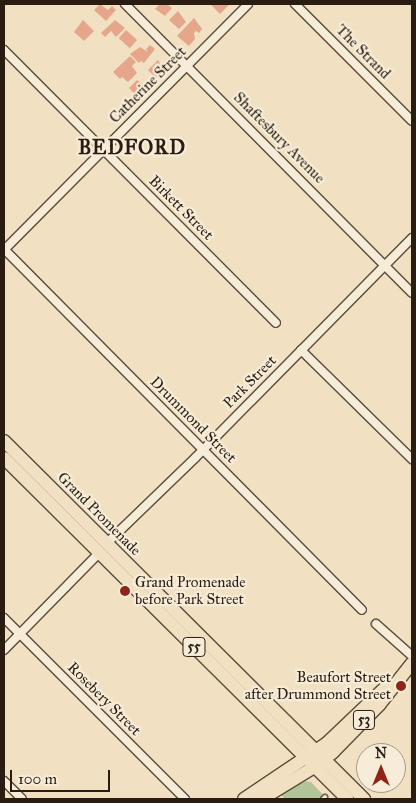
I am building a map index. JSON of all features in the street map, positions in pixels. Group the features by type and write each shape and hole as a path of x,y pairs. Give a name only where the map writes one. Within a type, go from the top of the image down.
{"main road":[{"name":"Grand Promenade","path":"4,441 102,548 309,763 347,799"},
{"name":"Grand Promenade","path":"4,458 320,754 364,799"},
{"name":"53","path":"262,799 379,705 399,677 412,663"},
{"name":"53","path":"320,754 378,693 399,677"},
{"path":"336,770 338,756 375,715 379,705"},
{"path":"263,785 288,761 291,750 289,742"},
{"name":"53","path":"244,799 263,785 309,763"}],"street":[{"name":"Shaftesbury Avenue","path":"125,4 412,293"},
{"name":"Catherine Street","path":"4,250 248,4"},
{"name":"The Strand","path":"295,4 412,121"},
{"name":"Birkett Street","path":"4,50 276,323"},
{"name":"Park Street","path":"4,650 102,548 203,450 412,238"},
{"name":"Drummond Street","path":"4,250 362,610"},
{"path":"301,350 412,459"},
{"name":"Rosebery Street","path":"4,618 185,799"},
{"path":"376,624 412,656"},
{"path":"4,781 22,799"}],"green space":[{"path":"303,781 311,782 325,797 323,799 285,799 280,794"}],"building":[{"path":"100,4 108,10 112,6 116,10 106,21 94,10"},
{"path":"160,4 167,4 172,8 165,16 155,9"},
{"path":"210,4 230,4 220,14"},
{"path":"178,11 186,22 179,29 169,20"},
{"path":"194,18 202,29 199,33 196,31 194,33 195,39 189,46 177,36"},
{"path":"83,20 94,31 84,41 74,32"},
{"path":"115,20 125,28 116,37 111,31 105,37 101,33"},
{"path":"126,30 137,40 130,48 119,38"},
{"path":"150,45 155,49 144,63 141,61 139,63 130,54 140,47 148,52 146,49"},
{"path":"130,56 136,62 132,66 137,73 128,82 122,77 120,79 113,72"},
{"path":"158,60 164,70 156,78 148,70"},
{"path":"137,80 143,85 146,82 150,87 139,98 129,88"}],"place":[{"name":"Grand Promenade before Park Street","path":"125,591"},
{"name":"Beaufort Street after Drummond Street","path":"401,686"}],"district":[{"name":"BEDFORD","path":"132,147"}]}
